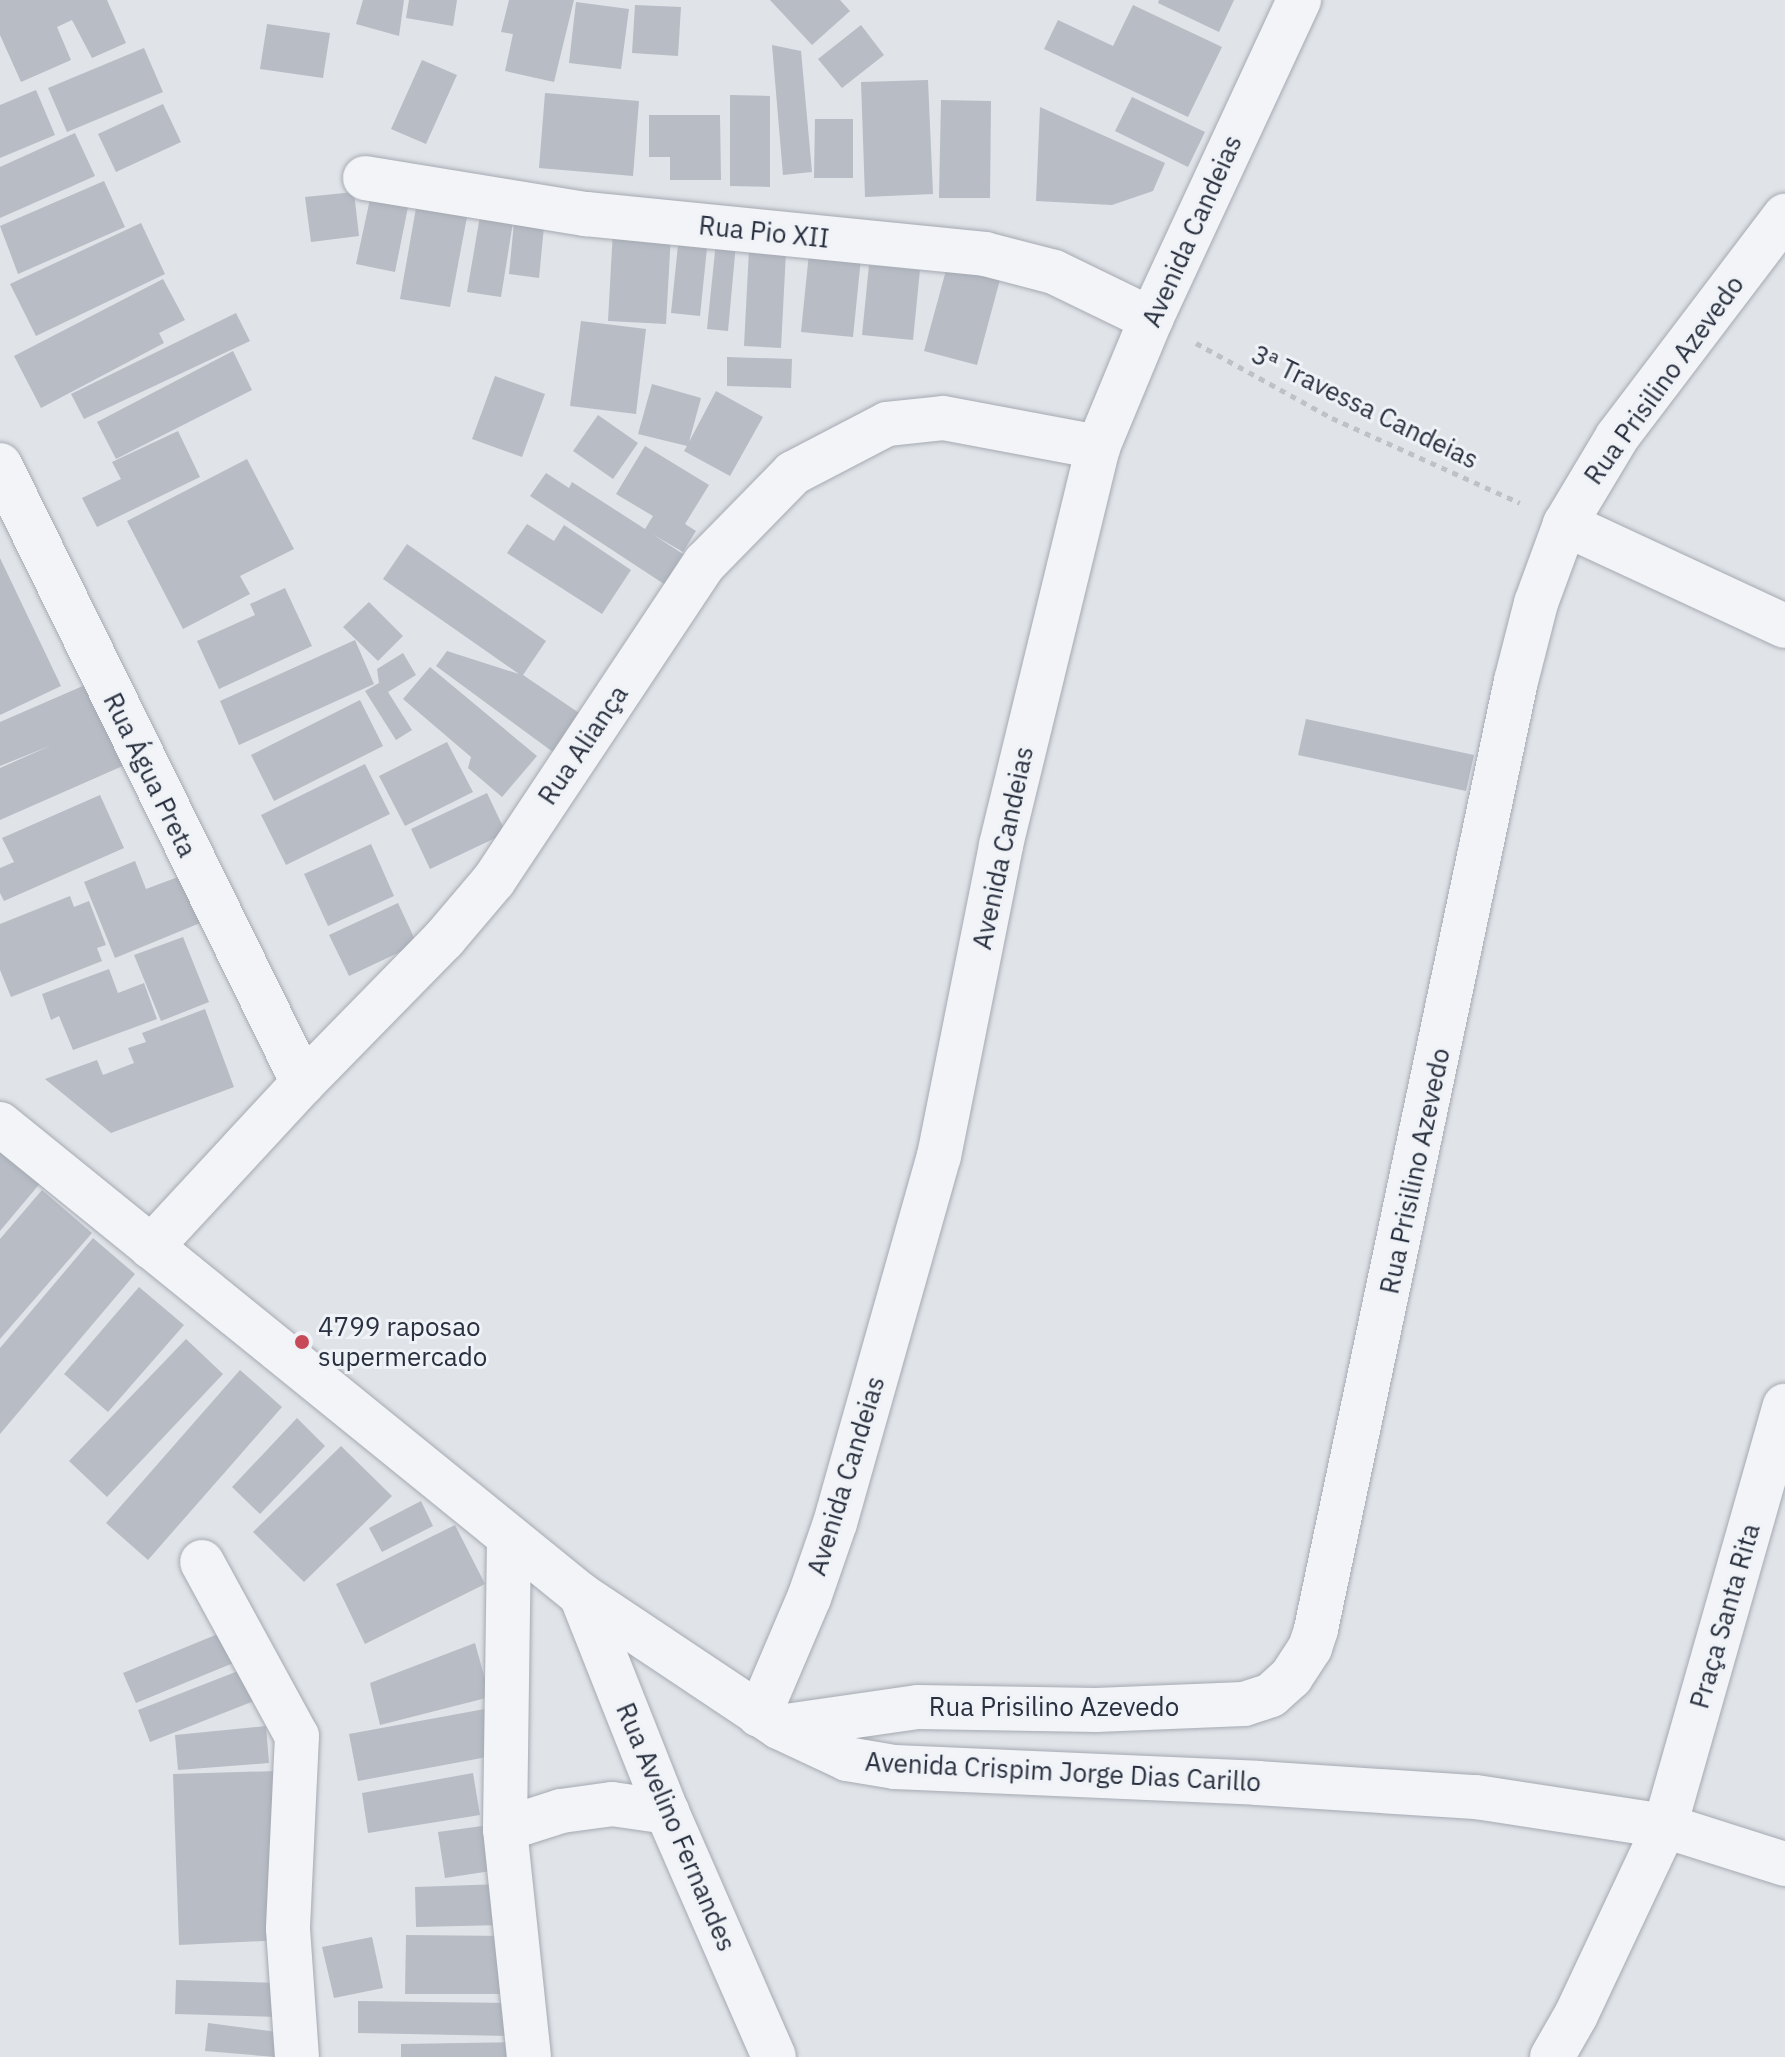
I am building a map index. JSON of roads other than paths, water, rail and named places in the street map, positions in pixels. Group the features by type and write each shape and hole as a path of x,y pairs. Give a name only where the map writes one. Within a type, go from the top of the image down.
{"street":[{"name":"Avenida Candeias","path":"769,1721 835,1523 939,1156 1001,845 1098,447 1151,319 1299,0"},
{"name":"Rua Pio XII","path":"365,178 586,214 985,254 1054,272 1151,319"},
{"name":"Rua Prisilino Azevedo","path":"769,1721 918,1707 1096,1710 1244,1704 1271,1695 1297,1668 1310,1648 1316,1629 1516,681 1536,603 1565,524 1617,437 1785,216"},
{"name":"Rua Aliança","path":"151,1247 303,1083 444,939 494,880 705,563 793,473 887,424 943,418 1098,447"},
{"name":"Rua Água Preta","path":"0,465 303,1083"},
{"path":"1565,524 1785,626"},
{"name":"Avenida Crispim Jorge Dias Carillo","path":"0,1124 509,1540 581,1595 769,1721 847,1759 895,1767 1257,1783 1476,1797 1665,1826 1785,1864"},
{"name":"Praça Santa Rita","path":"1665,1826 1785,1406"},
{"path":"509,1540 505,1829 529,2057"},
{"path":"202,1562 297,1736 288,1929 297,2057"},
{"name":"Rua Avelino Fernandes","path":"581,1595 667,1812 774,2057"},
{"path":"505,1829 561,1811 612,1804 667,1812"},
{"path":"1552,2057 1576,2015 1665,1826"}],"place":[{"name":"4799 raposao supermercado","path":"302,1342"}]}
